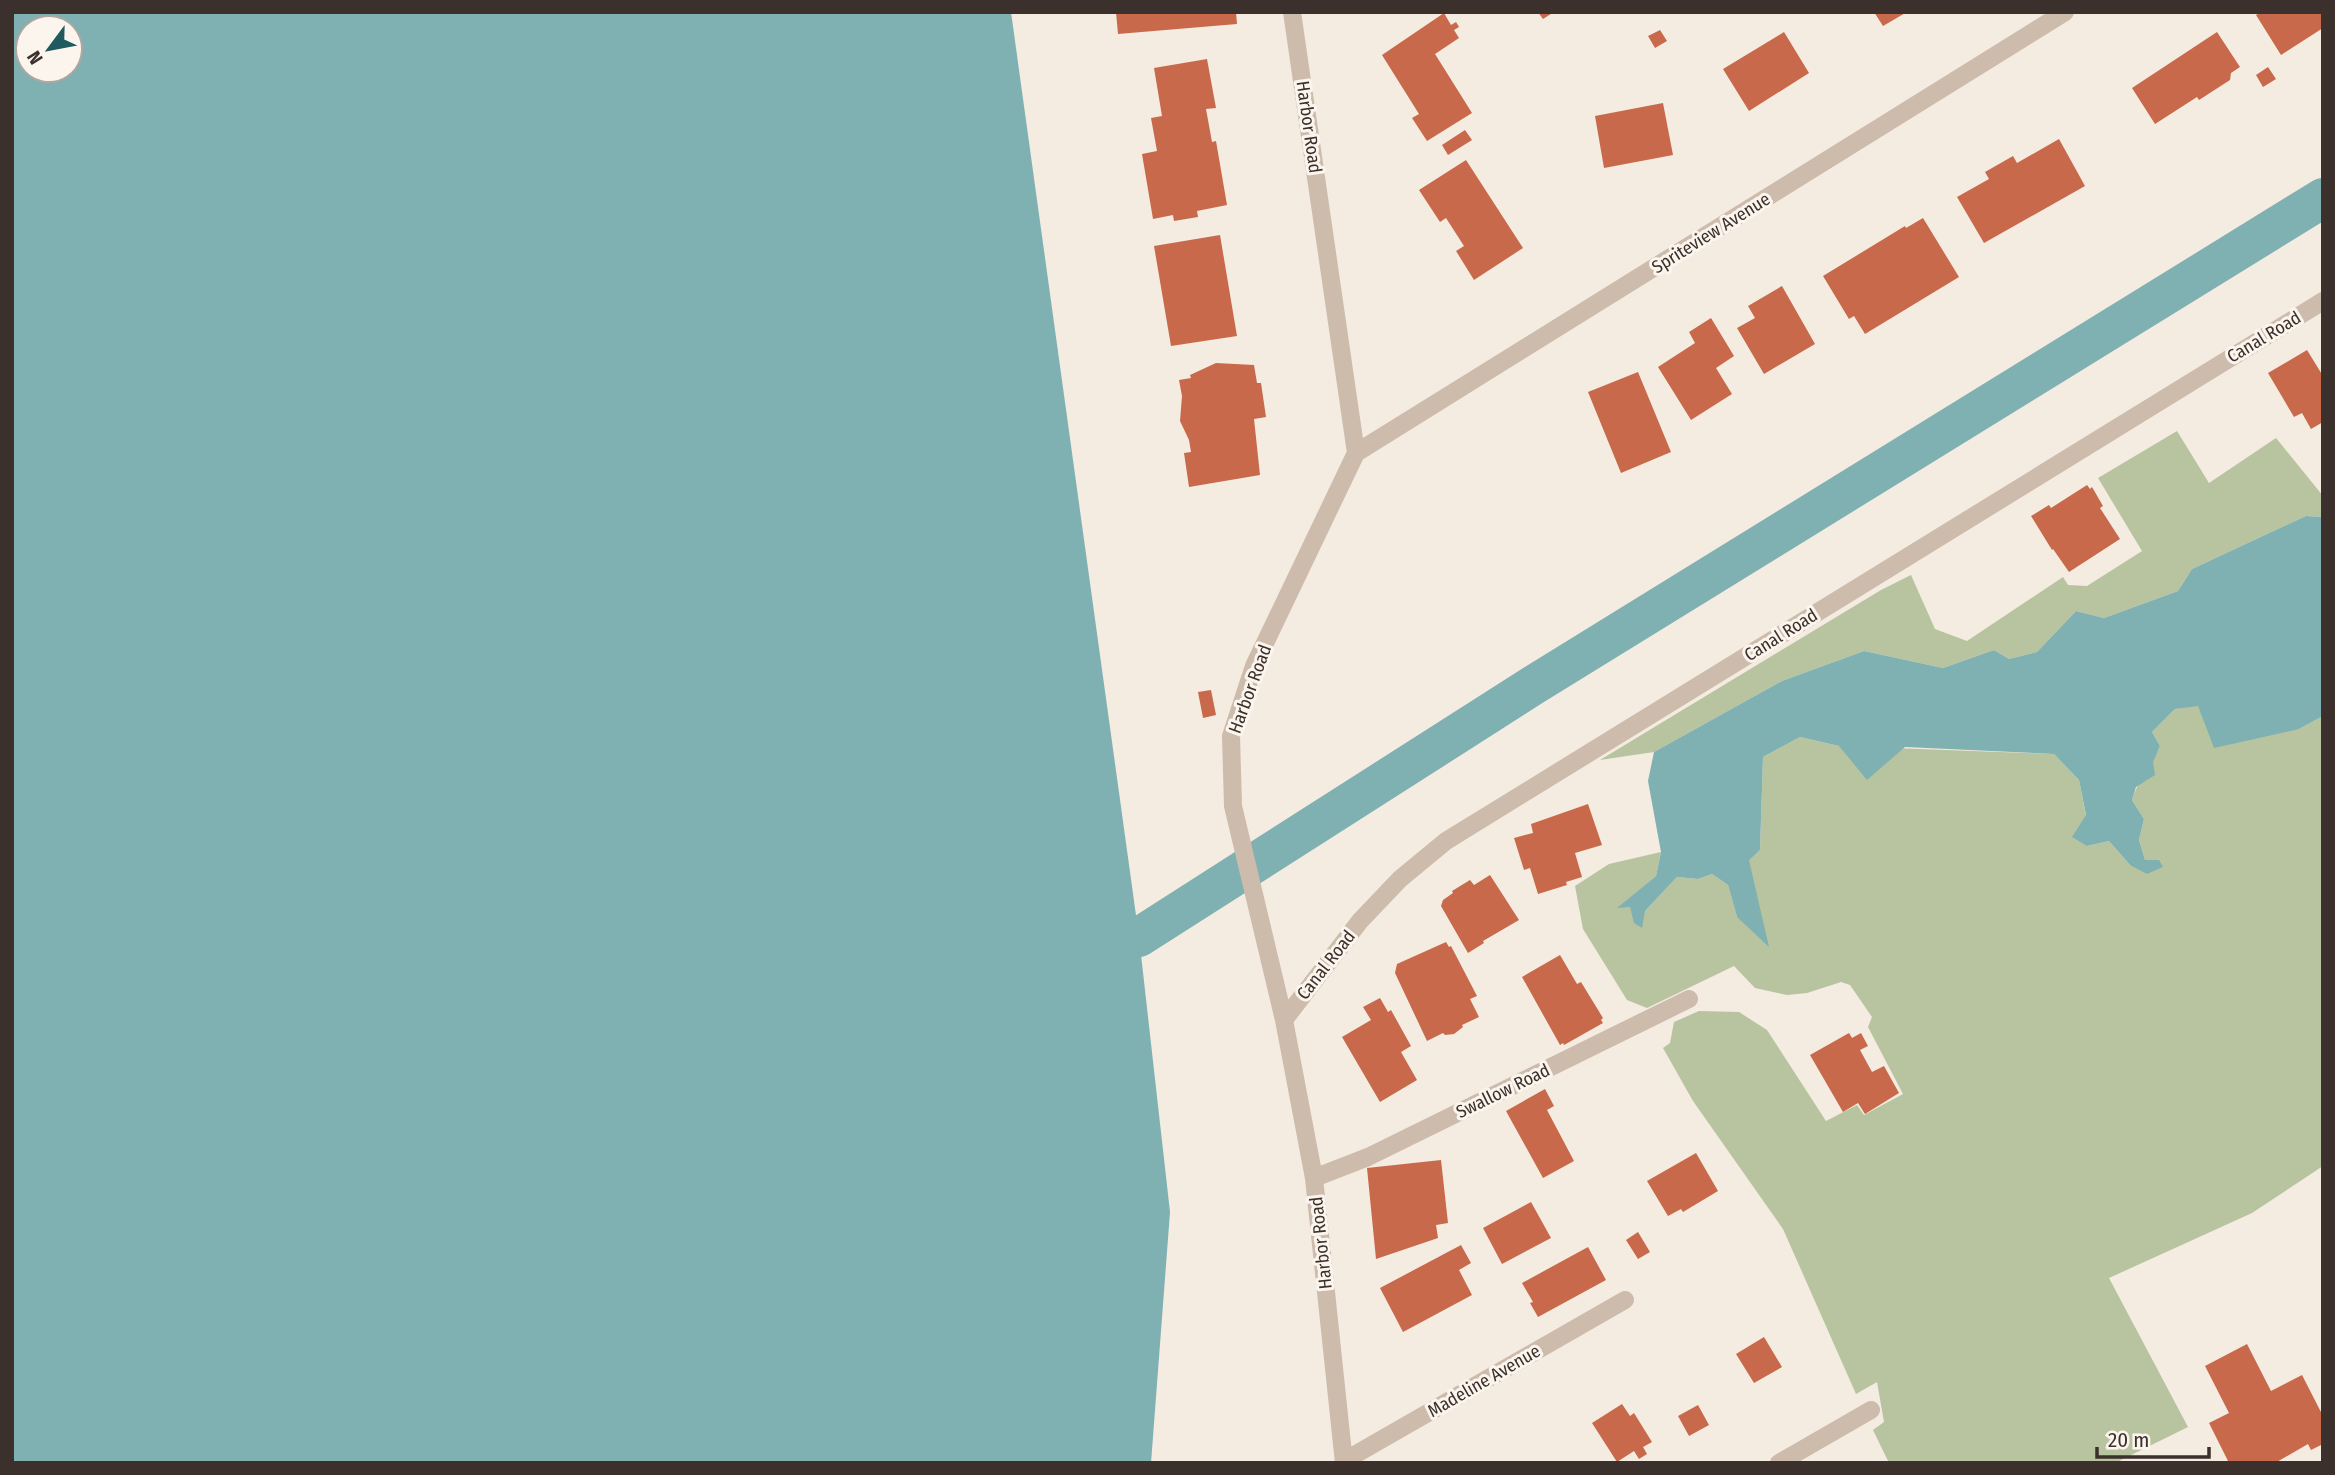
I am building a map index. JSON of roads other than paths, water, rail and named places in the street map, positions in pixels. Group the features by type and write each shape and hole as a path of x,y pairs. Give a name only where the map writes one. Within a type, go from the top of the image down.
{"street":[{"name":"Harbor Road","path":"1292,12 1356,453 1254,666 1231,736 1233,806 1284,1020 1314,1178 1344,1462"},
{"name":"Spriteview Avenue","path":"1356,453 2065,12"},
{"name":"Canal Road","path":"1284,1020 1360,920 1400,879 1446,841 2323,301"},
{"name":"Swallow Road","path":"1314,1178 1368,1157 1689,999"},
{"name":"Madeline Avenue","path":"1344,1462 1625,1300"},
{"path":"1779,1463 1871,1410"}],"water":[{"path":"12,12 1011,12 1139,937 1170,1212 1151,1463 12,1463"},
{"path":"2306,516 2323,517 2323,716 2299,729 2214,748 2198,706 2175,709 2152,732 2160,746 2153,762 2155,775 2136,787 2132,800 2144,819 2139,840 2145,860 2159,860 2163,867 2147,874 2130,865 2109,841 2087,846 2072,837 2086,815 2079,780 2054,754 1905,747 1867,780 1839,746 1800,737 1763,757 1760,850 1749,860 1769,947 1737,917 1728,885 1712,874 1698,879 1677,877 1645,911 1642,928 1634,923 1630,907 1617,908 1656,876 1661,852 1648,781 1654,752 1782,681 1864,651 1943,668 1994,650 2009,659 2037,652 2076,611 2104,618 2178,591 2192,569"}],"waterway":[{"path":"1139,937 1532,686 2323,198"}]}
